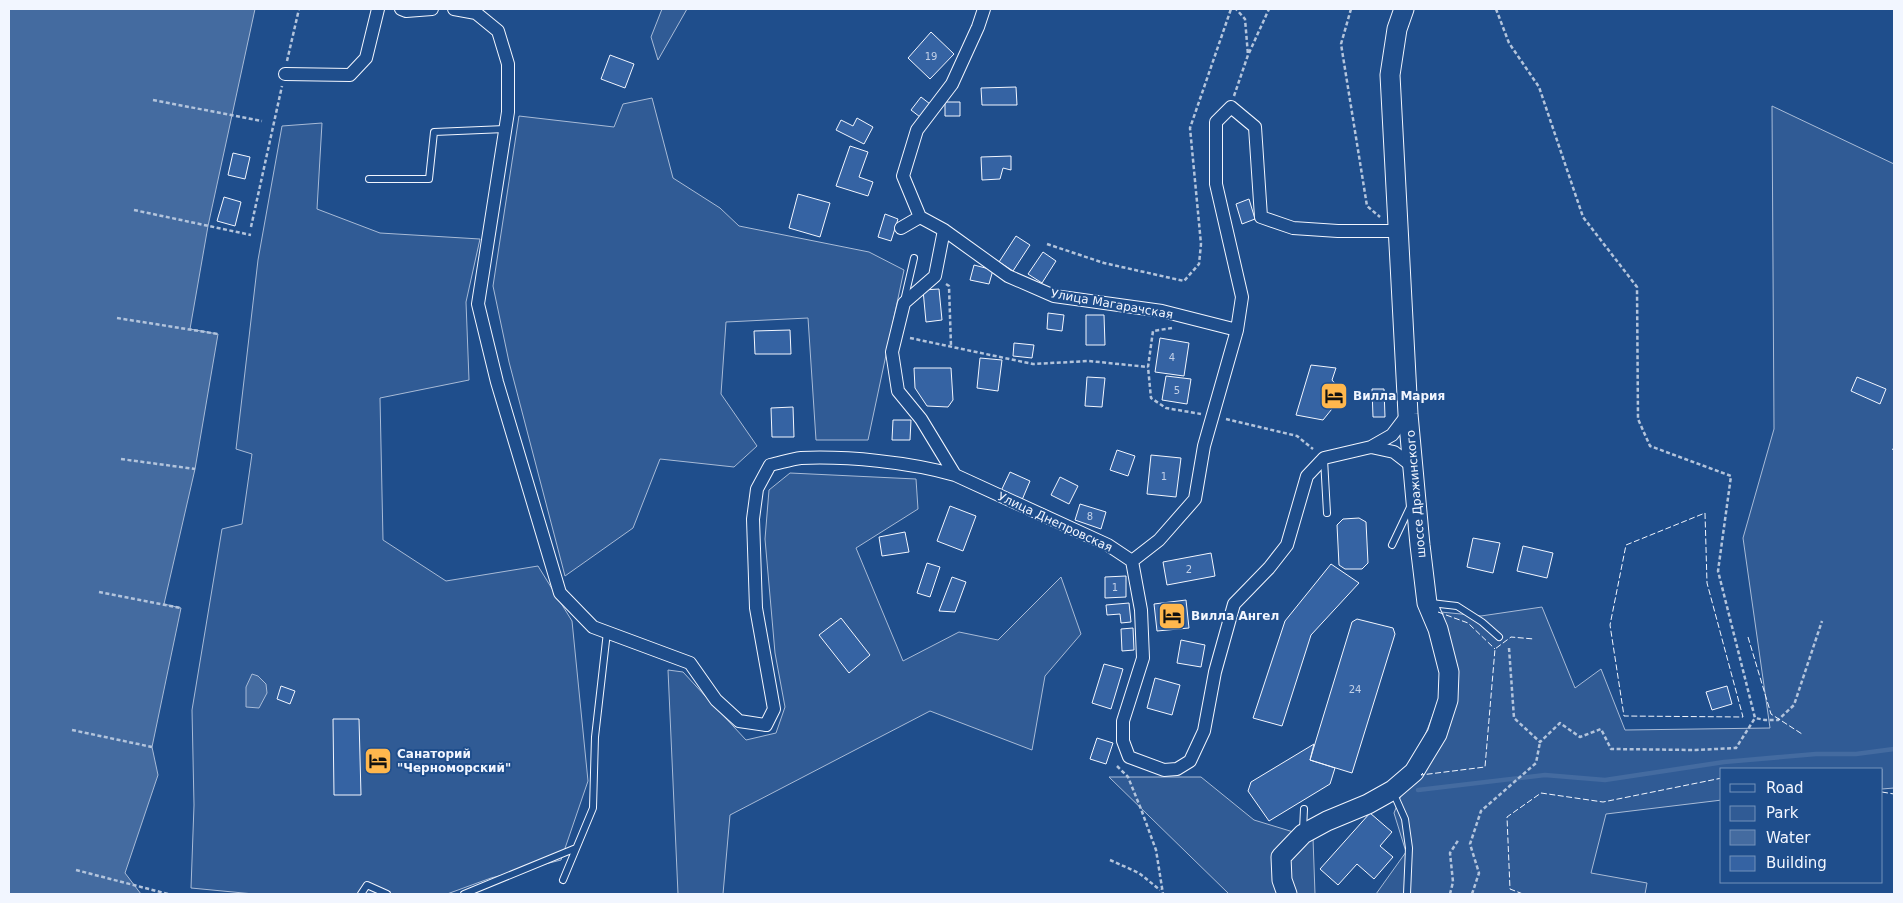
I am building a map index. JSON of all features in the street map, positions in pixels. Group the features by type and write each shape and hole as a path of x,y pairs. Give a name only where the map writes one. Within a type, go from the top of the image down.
{"main road":[{"name":"шоссе Дражинского","path":"1287,894 1282,880 1281,857 1303,834 1327,821 1368,804 1393,790 1414,772 1437,734 1448,700 1450,672 1438,629 1427,602 1408,414 1390,75 1397,29 1404,9"}],"street":[{"path":"284,74 350,75 366,58 378,9"},
{"path":"401,9 406,11 432,9"},
{"path":"454,9 476,12 498,30 508,64 508,112 478,304 497,382 560,593 593,627 608,632"},
{"path":"902,228 920,217 903,176 917,130 952,84 978,27 984,9"},
{"path":"1397,231 1293,228 1261,217 1255,127 1230,107 1216,122 1216,184 1242,297 1237,330 1204,446 1195,499 1159,540 1132,561 1141,610 1142,658 1123,721 1124,741 1129,757 1164,770 1177,769 1190,761 1204,731 1216,672 1234,604 1288,545 1307,476 1324,458 1371,447 1392,435 1408,414"},
{"name":"Улица Магарачская","path":"920,217 944,230 1008,276 1054,296 1162,311 1237,330"},
{"path":"944,230 935,276 904,303 892,352 898,391 921,420 955,475"},
{"path":"1371,447 1394,452 1412,466"},
{"name":"Улица Днепровская","path":"608,632 690,663 716,700 739,721 766,724 774,709 756,608 753,519 757,489 770,465 799,458 865,460 930,468 955,475 1108,545 1132,561"}],"lane":[{"path":"369,178 429,179 434,132 505,129"},
{"path":"904,303 914,258"},
{"path":"1324,458 1327,514"},
{"path":"1392,545 1415,496"},
{"path":"1427,602 1458,606 1482,622 1500,638"},
{"path":"563,880 593,808 595,737 608,632"},
{"path":"1393,790 1405,819 1410,848 1407,894"},
{"path":"1303,834 1304,809"},
{"path":"464,894 576,848"},
{"path":"361,894 367,885 386,894"}],"path":[{"path":"251,227 299,9"},
{"path":"1047,244 1104,263 1184,281 1199,264 1200,244 1190,128 1231,9"},
{"path":"1236,9 1245,19 1248,55"},
{"path":"1230,107 1248,55 1269,9"},
{"path":"1351,9 1341,44 1367,206 1397,231"},
{"path":"1472,894 1479,873 1470,844 1481,811 1536,763 1540,742 1560,723 1580,737 1601,729 1611,749 1696,750 1736,748 1755,718 1718,571 1731,476 1650,446 1638,419 1637,287 1583,217 1539,87 1509,43 1496,9"},
{"path":"153,100 262,121"},
{"path":"134,210 252,235"},
{"path":"935,276 948,286 951,346"},
{"path":"117,318 218,334"},
{"path":"1153,330 1148,367 1151,398 1166,408 1213,416 1296,436 1324,458"},
{"path":"896,335 1033,364 1089,361 1148,367"},
{"path":"122,460 195,469"},
{"path":"100,592 181,608"},
{"path":"1755,718 1778,720 1794,705 1822,621"},
{"path":"1509,648 1514,718 1540,742"},
{"path":"72,730 152,748"},
{"path":"1129,757 1117,766 1128,777 1156,850 1162,893"},
{"path":"1450,894 1453,882 1450,853 1458,839"},
{"path":"1110,860 1139,873 1162,893"},
{"path":"76,870 168,894"}],"green space":[{"path":"662,9 687,9 658,60 651,37"},
{"path":"652,98 673,178 720,208 739,226 869,252 904,270 868,440 816,440 808,318 726,322 721,394 757,446 734,467 660,459 633,528 565,576 509,362 493,286 519,116 614,127 623,104"},
{"path":"1772,106 1894,164 1894,788 1883,789 1883,768 1720,768 1720,800 1606,814 1591,873 1647,883 1645,894 1376,894 1406,852 1394,813 1439,700 1441,612 1481,616 1542,607 1575,688 1601,669 1625,730 1770,728 1743,538 1774,429"},
{"path":"322,123 317,209 380,233 480,239 466,302 469,380 380,398 383,540 446,581 538,566 572,621 588,781 561,860 491,878 447,894 254,894 191,888 194,805 192,710 222,529 242,524 252,454 236,449 258,260 282,126"},
{"path":"790,473 916,479 918,509 856,548 903,661 959,632 998,640 1061,577 1081,634 1045,676 1032,750 930,711 730,815 723,894 678,894 668,670 683,672 746,740 776,733 785,707 775,653 765,539 769,490"},
{"path":"1109,777 1201,777 1254,820 1313,838 1315,894 1229,894"}],"water":[{"path":"9,9 255,9 208,226 190,329 218,334 195,469 164,604 181,608 152,747 158,775 125,873 141,894 9,894"},
{"path":"252,674 258,676 266,684 267,693 259,708 246,707 246,687"}],"building":[{"path":"931,32 954,54 930,79 908,58"},
{"path":"610,55 634,64 625,88 601,79"},
{"path":"1016,87 1017,105 982,105 981,88"},
{"path":"921,97 930,104 920,117 911,110"},
{"path":"945,102 960,102 960,116 945,116"},
{"path":"857,118 873,127 864,144 836,130 841,120 853,126"},
{"path":"850,146 868,152 859,177 873,182 868,196 836,186"},
{"path":"233,153 250,157 245,179 228,175"},
{"path":"1011,156 1011,170 1003,168 1000,179 982,180 981,157"},
{"path":"798,194 830,203 820,237 789,228"},
{"path":"224,197 241,202 235,226 217,221"},
{"path":"1249,199 1255,219 1242,224 1236,204"},
{"path":"885,214 898,219 891,241 878,237"},
{"path":"1016,236 1030,245 1013,271 999,262"},
{"path":"1043,252 1056,261 1042,283 1028,274"},
{"path":"974,265 993,270 989,284 970,280"},
{"path":"939,289 942,320 926,322 923,290"},
{"path":"1048,313 1064,315 1062,331 1047,329"},
{"path":"1086,315 1104,315 1105,345 1086,345"},
{"path":"790,330 791,354 755,354 754,331"},
{"path":"1160,338 1189,343 1184,376 1155,372"},
{"path":"1014,343 1034,345 1032,358 1013,356"},
{"path":"980,358 1002,360 998,391 977,388"},
{"path":"1311,365 1336,368 1332,380 1344,394 1323,420 1296,415"},
{"path":"914,368 951,368 953,400 948,407 927,406 915,388"},
{"path":"1166,376 1191,379 1187,404 1162,400"},
{"path":"1087,377 1105,378 1102,407 1085,406"},
{"path":"1857,377 1886,389 1880,404 1851,391"},
{"path":"1372,389 1384,389 1385,417 1373,417"},
{"path":"793,407 794,437 772,437 771,408"},
{"path":"893,420 911,420 910,440 892,440"},
{"path":"1117,450 1135,456 1128,476 1110,470"},
{"path":"1151,455 1181,458 1176,497 1147,494"},
{"path":"1010,472 1030,481 1022,500 1001,491"},
{"path":"1060,477 1078,486 1069,504 1051,495"},
{"path":"1080,504 1106,512 1101,529 1075,520"},
{"path":"950,506 976,516 963,551 937,541"},
{"path":"1359,518 1366,522 1368,563 1362,569 1345,569 1339,565 1337,525 1343,519"},
{"path":"905,532 909,552 882,556 879,537"},
{"path":"1473,538 1500,543 1493,573 1467,567"},
{"path":"1523,546 1553,553 1547,578 1517,571"},
{"path":"1211,553 1215,576 1167,585 1163,562"},
{"path":"927,563 940,567 930,597 917,593"},
{"path":"1331,564 1359,583 1311,635 1282,726 1253,718 1285,621"},
{"path":"1126,576 1126,597 1105,598 1105,577"},
{"path":"952,577 966,582 955,612 939,611"},
{"path":"1186,600 1189,628 1157,631 1154,604"},
{"path":"1129,603 1131,622 1121,623 1120,614 1107,615 1106,605"},
{"path":"841,618 870,655 849,673 819,635"},
{"path":"1357,619 1393,628 1395,634 1352,773 1310,760 1352,622"},
{"path":"1133,628 1134,650 1122,651 1121,629"},
{"path":"1181,640 1205,645 1201,667 1177,663"},
{"path":"1104,664 1123,669 1111,709 1092,703"},
{"path":"1155,678 1180,685 1172,715 1147,708"},
{"path":"281,686 295,691 290,704 277,699"},
{"path":"1727,686 1732,704 1712,710 1706,692"},
{"path":"333,719 359,719 361,795 334,795"},
{"path":"1097,738 1113,743 1106,764 1090,759"},
{"path":"1314,744 1310,760 1335,768 1330,784 1269,821 1248,791 1251,782"},
{"path":"1370,813 1392,832 1380,846 1393,857 1374,879 1357,864 1338,885 1320,869"}],"waterway":[{"path":"1418,790 1545,775 1605,780 1724,762 1816,754 1856,754 1894,749"}],"fence":[{"path":"1705,513 1707,583 1743,717 1624,716 1610,625 1626,545 1705,513"},
{"path":"1438,612 1468,623 1495,649"},
{"path":"1423,773 1421,775 1485,767 1495,649 1511,637 1534,639"},
{"path":"1748,637 1771,714 1802,734"},
{"path":"1523,894 1510,889 1507,817 1541,793 1603,802 1720,778"},
{"path":"1883,792 1894,794"}],"place":[{"name":"Вилла Мария","path":"1334,396"},
{"name":"Вилла Ангел","path":"1172,616"},
{"name":"Санаторий \"Черноморский\"","path":"378,761"}]}
